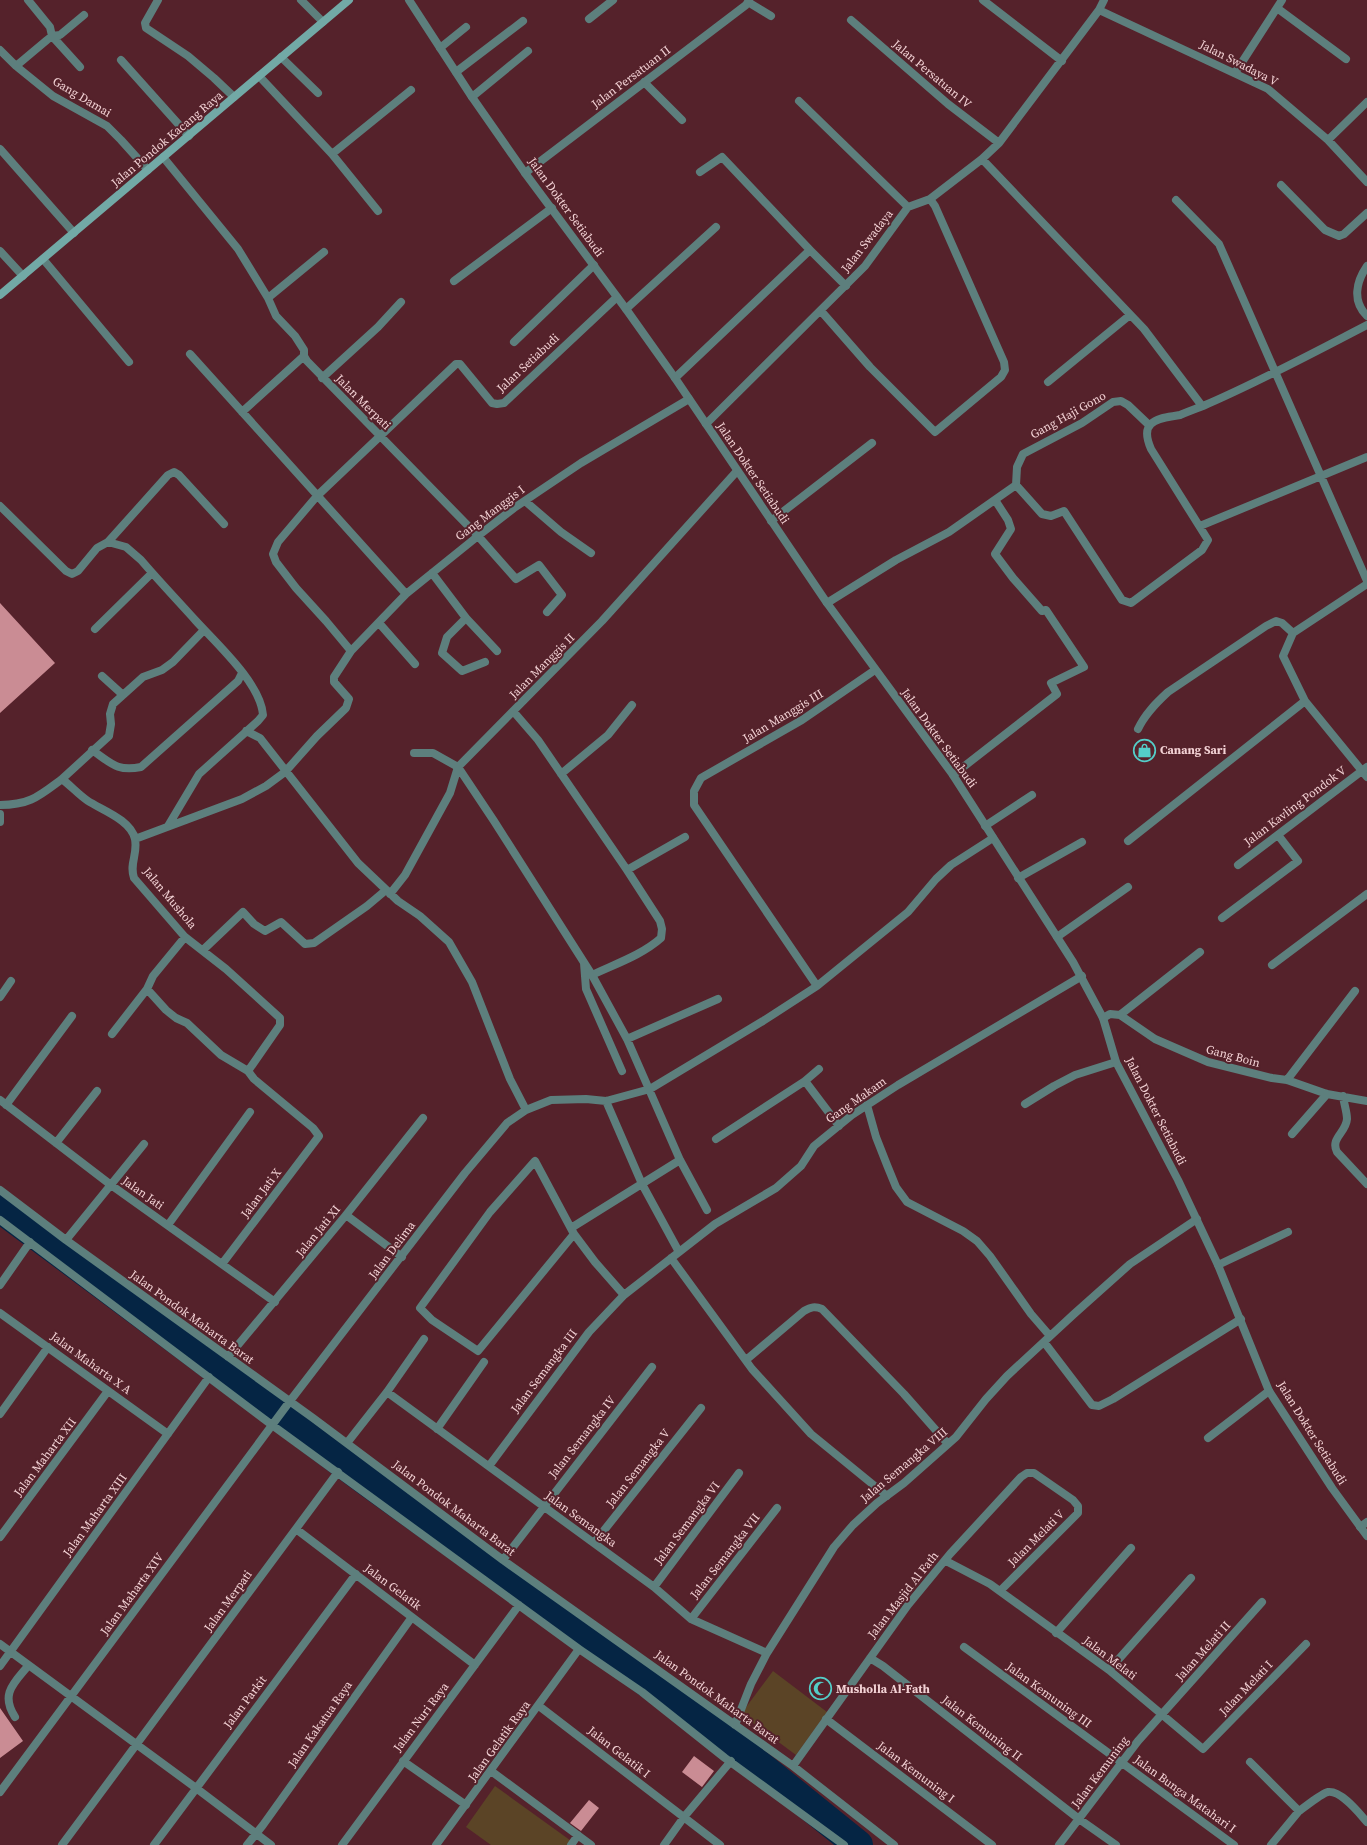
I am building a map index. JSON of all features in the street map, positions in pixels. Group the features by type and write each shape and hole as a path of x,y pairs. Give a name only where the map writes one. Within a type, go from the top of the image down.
{"main road":[{"name":"Jalan Pondok Kacang Raya","path":"0,295 349,0"}],"street":[{"path":"28,0 50,27 52,36 80,67"},
{"path":"158,0 145,23 146,28 188,56 234,97"},
{"path":"301,0 323,22"},
{"name":"Jalan Dokter Setiabudi","path":"409,0 472,97 675,378 827,603 952,775 1082,976 1103,1018 1116,1062 1143,1111 1197,1219 1218,1265 1269,1391 1314,1462 1367,1536"},
{"path":"589,19 613,0"},
{"path":"983,0 1062,60"},
{"name":"Jalan Swadaya","path":"706,424 865,266 908,208 930,199 982,159 999,143 1099,10 1104,0"},
{"path":"1235,73 1282,0"},
{"path":"749,1 771,16"},
{"name":"Jalan Persatuan II","path":"525,172 749,1"},
{"path":"1277,8 1346,59"},
{"name":"Jalan Swadaya V","path":"1099,10 1268,89 1328,140 1367,182"},
{"path":"16,66 52,36 60,35 84,14"},
{"name":"Jalan Persatuan IV","path":"851,20 948,104 999,143"},
{"path":"456,72 523,21"},
{"path":"440,48 466,27"},
{"name":"Gang Damai","path":"0,50 16,66 53,96 107,126 148,170"},
{"path":"472,97 528,52"},
{"path":"281,57 318,93"},
{"path":"121,60 189,136"},
{"path":"259,76 332,154 378,211"},
{"path":"644,82 682,120"},
{"path":"332,154 411,90"},
{"path":"799,102 908,208"},
{"path":"1328,140 1367,102"},
{"path":"0,149 74,233"},
{"name":"Jalan Merpati","path":"163,157 238,249 268,298 276,316 295,336 304,350 306,361 478,536 516,580 539,565 562,595 547,612"},
{"path":"700,172 722,157 846,286"},
{"path":"982,159 1144,329 1202,406"},
{"path":"1282,185 1332,235 1339,236 1344,234 1367,213"},
{"path":"821,311 870,367 935,432 1001,377 1005,370 1004,362 935,206 930,199"},
{"path":"1176,200 1219,244 1367,581"},
{"path":"454,281 552,208"},
{"path":"626,309 716,226"},
{"path":"675,378 810,250"},
{"path":"0,251 23,276"},
{"path":"268,298 324,252"},
{"path":"43,259 128,362"},
{"path":"514,342 594,266"},
{"path":"1367,266 1360,277 1357,299 1367,316"},
{"name":"Jalan Setiabudi","path":"381,437 456,364 460,364 492,403 504,403 617,297"},
{"path":"322,378 378,327 401,302"},
{"path":"1048,382 1130,315"},
{"path":"827,603 896,560 949,532 1016,485 1042,514 1051,516 1064,511 1122,600 1131,602 1202,550 1208,540 1151,449 1148,436 1149,425 1155,420 1179,415 1202,406 1276,372 1367,325"},
{"path":"190,354 406,594"},
{"path":"242,412 304,356"},
{"name":"Gang Manggis I","path":"285,772 317,736 346,708 349,699 333,679 351,652 406,594 478,536 525,501 581,463 689,399"},
{"name":"Gang Haji Gono","path":"1016,485 1017,467 1023,454 1082,423 1113,402 1120,401 1128,405 1149,425"},
{"path":"351,652 326,621 296,588 276,562 273,554 278,542 317,496 381,437"},
{"path":"771,521 872,444"},
{"path":"1200,526 1320,475 1367,457"},
{"name":"Jalan Manggis II","path":"204,950 243,912 254,924 265,931 281,922 305,944 314,944 388,892 405,875 447,800 458,767 602,621 737,471"},
{"path":"0,506 66,571 72,574 78,571 97,548 108,542 168,475 174,472 179,475 224,524"},
{"path":"952,775 1057,694 1051,683 1084,667 1046,610 1042,611 1013,578 995,554 1011,529 1008,520 995,500"},
{"path":"525,501 561,532 590,553"},
{"path":"108,542 126,547 152,573 242,673 253,689 262,708 263,715 200,774 168,826"},
{"path":"95,629 152,573"},
{"path":"432,573 466,618 497,652"},
{"path":"1365,771 1305,701 1283,656 1293,633 1367,584"},
{"path":"466,618 447,637 442,653 462,670 485,662"},
{"path":"1138,729 1143,719 1155,703 1168,692 1266,626 1276,621 1282,623 1293,633"},
{"path":"379,623 415,664"},
{"path":"0,805 18,805 41,796 62,779 109,736 111,724 110,714 113,704 143,677 162,670 173,662 204,630"},
{"name":"Jalan Manggis III","path":"817,986 694,805 694,791 701,778 780,734 875,670"},
{"path":"92,750 119,768 129,770 141,767 238,681 242,673"},
{"path":"102,676 123,695"},
{"path":"1128,841 1305,701"},
{"path":"561,774 608,735 632,705"},
{"path":"513,711 538,740 660,921 662,929 661,938 654,944 629,958 592,975"},
{"path":"246,731 260,738 285,772 358,863 388,892 420,916 449,942 472,982 510,1078 526,1110"},
{"path":"414,752 433,753 458,767 584,961 627,1039 680,1160 707,1210"},
{"name":"Jalan Kavling Pondok V","path":"1238,865 1365,771"},
{"path":"62,779 87,800 115,816 132,832 135,839 255,793 285,772"},
{"path":"985,826 1032,795"},
{"path":"0,814 0,822"},
{"path":"1222,918 1298,861 1278,835"},
{"path":"627,870 685,837"},
{"path":"678,1252 642,1184 606,1101 650,1089 764,1021 817,986 908,912 936,879 951,865 993,838"},
{"name":"Jalan Mushola","path":"135,839 135,855 131,868 134,878 185,937 204,950 280,1018 280,1025 248,1071"},
{"path":"1018,878 1082,842"},
{"path":"1057,937 1128,888"},
{"path":"1272,965 1367,894"},
{"path":"112,1034 147,989 153,976 185,937"},
{"path":"1103,1018 1110,1014 1120,1015 1200,952"},
{"path":"584,961 586,989 622,1071"},
{"name":"Gang Makam","path":"624,1295 715,1224 776,1188 801,1166 814,1146 867,1105 1082,976"},
{"path":"0,997 11,981"},
{"path":"147,989 166,1010 176,1018 187,1023 221,1055 248,1071"},
{"path":"1286,1080 1355,991"},
{"path":"627,1039 718,999"},
{"name":"Gang Boin","path":"1120,1015 1155,1039 1186,1054 1208,1062 1286,1080 1327,1094 1367,1101"},
{"path":"3,1103 72,1016"},
{"path":"1025,1104 1075,1075 1116,1062"},
{"path":"716,1139 805,1081 819,1069"},
{"name":"Jalan Jati X","path":"222,1264 319,1136 313,1128 254,1079 248,1071"},
{"path":"805,1081 839,1126"},
{"path":"56,1143 97,1091"},
{"path":"1292,1134 1327,1094"},
{"path":"1343,1096 1347,1119 1346,1124 1336,1140 1335,1147 1337,1152 1367,1184"},
{"name":"Jalan Delima","path":"283,1410 489,1142 507,1123 526,1110 552,1100 586,1099 606,1101"},
{"name":"Jalan Jati","path":"3,1103 111,1185 275,1302"},
{"path":"867,1105 876,1137 887,1166 896,1187 907,1202 963,1231 978,1241 1031,1314 1050,1336"},
{"path":"168,1225 250,1112"},
{"name":"Jalan Jati XI","path":"228,1357 346,1215 423,1118"},
{"path":"66,1240 144,1144"},
{"path":"624,1295 595,1262 573,1231 535,1161 490,1212 420,1308 432,1320 478,1351 573,1231 680,1160"},
{"name":"Jalan Pondok Maharta Barat","path":"0,1190 66,1240 290,1401 503,1560 793,1766 894,1845"},
{"path":"346,1215 402,1257"},
{"name":"Jalan Semangka VIII","path":"735,1725 751,1684 767,1653 834,1547 853,1524 956,1437 994,1390 1050,1336 1130,1264 1197,1219"},
{"path":"0,1220 209,1377 274,1422 338,1472 579,1649 642,1692 731,1761 844,1845"},
{"path":"1218,1265 1288,1232"},
{"path":"0,1285 30,1242"},
{"path":"671,1258 752,1369 811,1434 887,1496"},
{"name":"Jalan Semangka III","path":"489,1466 589,1332 624,1295"},
{"path":"746,1360 804,1311 816,1307 822,1309 904,1394 948,1444"},
{"name":"Jalan Maharta X A","path":"0,1312 168,1434"},
{"path":"1044,1342 1092,1406 1099,1406 1241,1319"},
{"path":"347,1443 387,1392 424,1340"},
{"path":"0,1414 48,1347"},
{"path":"437,1429 484,1362"},
{"name":"Jalan Semangka IV","path":"503,1560 652,1367"},
{"name":"Jalan Maharta XIII","path":"0,1666 209,1377"},
{"name":"Jalan Maharta XII","path":"0,1537 108,1391"},
{"path":"1208,1438 1269,1391"},
{"name":"Jalan Semangka","path":"387,1392 654,1587 691,1619 767,1653"},
{"name":"Jalan Semangka V","path":"594,1543 700,1408"},
{"name":"Jalan Maharta XIV","path":"0,1792 283,1410"},
{"name":"Jalan Merpati","path":"62,1845 338,1472"},
{"name":"Jalan Semangka VI","path":"654,1587 739,1473"},
{"name":"Jalan Masjid Al Fath","path":"793,1766 908,1605 946,1561 950,1554 1021,1477 1034,1473"},
{"name":"Jalan Melati V","path":"1000,1591 1078,1513 1078,1506 1073,1500 1034,1473"},
{"name":"Jalan Semangka VII","path":"691,1619 777,1508"},
{"path":"1360,1527 1367,1522"},
{"name":"Jalan Gelatik","path":"296,1529 475,1665"},
{"path":"1056,1633 1131,1548"},
{"name":"Jalan Melati","path":"946,1561 990,1584 1109,1670 1203,1749"},
{"name":"Jalan Parkit","path":"154,1845 356,1574"},
{"path":"1109,1670 1191,1578"},
{"name":"Jalan Melati II","path":"1161,1715 1262,1602"},
{"name":"Jalan Nuri Raya","path":"342,1845 519,1604"},
{"name":"Jalan Kakatua Raya","path":"247,1845 412,1617"},
{"path":"0,1644 28,1666 137,1744 271,1845"},
{"name":"Jalan Melati I","path":"1203,1749 1306,1644"},
{"name":"Jalan Kemuning III","path":"964,1647 1121,1762"},
{"name":"Jalan Gelatik Raya","path":"436,1845 539,1706 579,1649"},
{"name":"Jalan Kemuning II","path":"870,1658 883,1666 1079,1819 1116,1845"},
{"path":"15,1717 9,1708 9,1691 28,1666"},
{"name":"Jalan Gelatik I","path":"539,1706 720,1845"},
{"name":"Jalan Kemuning","path":"1059,1845 1121,1762 1161,1715"},
{"name":"Jalan Kemuning I","path":"826,1719 992,1845"},
{"path":"403,1761 466,1806"},
{"path":"664,1845 684,1817 731,1761"},
{"name":"Jalan Bunga Matahari I","path":"1121,1762 1234,1845"},
{"path":"1250,1762 1299,1811"},
{"path":"491,1771 591,1845"},
{"path":"1274,1844 1299,1811 1327,1792 1335,1792 1349,1803 1367,1822"},
{"path":"571,1845 578,1835"}],"shaded area":[{"path":"773,1671 827,1712 796,1755 741,1714"},
{"path":"495,1786 574,1843 573,1845 491,1845 466,1827"}],"building":[{"path":"0,603 55,663 0,713"},
{"path":"0,1708 23,1741 0,1758"},
{"path":"694,1756 714,1771 702,1787 682,1772"},
{"path":"589,1800 599,1808 581,1831 570,1823"}],"waterway":[{"path":"0,1208 368,1482 728,1740 858,1845"}],"place":[{"name":"Canang Sari","path":"1145,750"},
{"name":"Musholla Al-Fath","path":"821,1689"}]}
